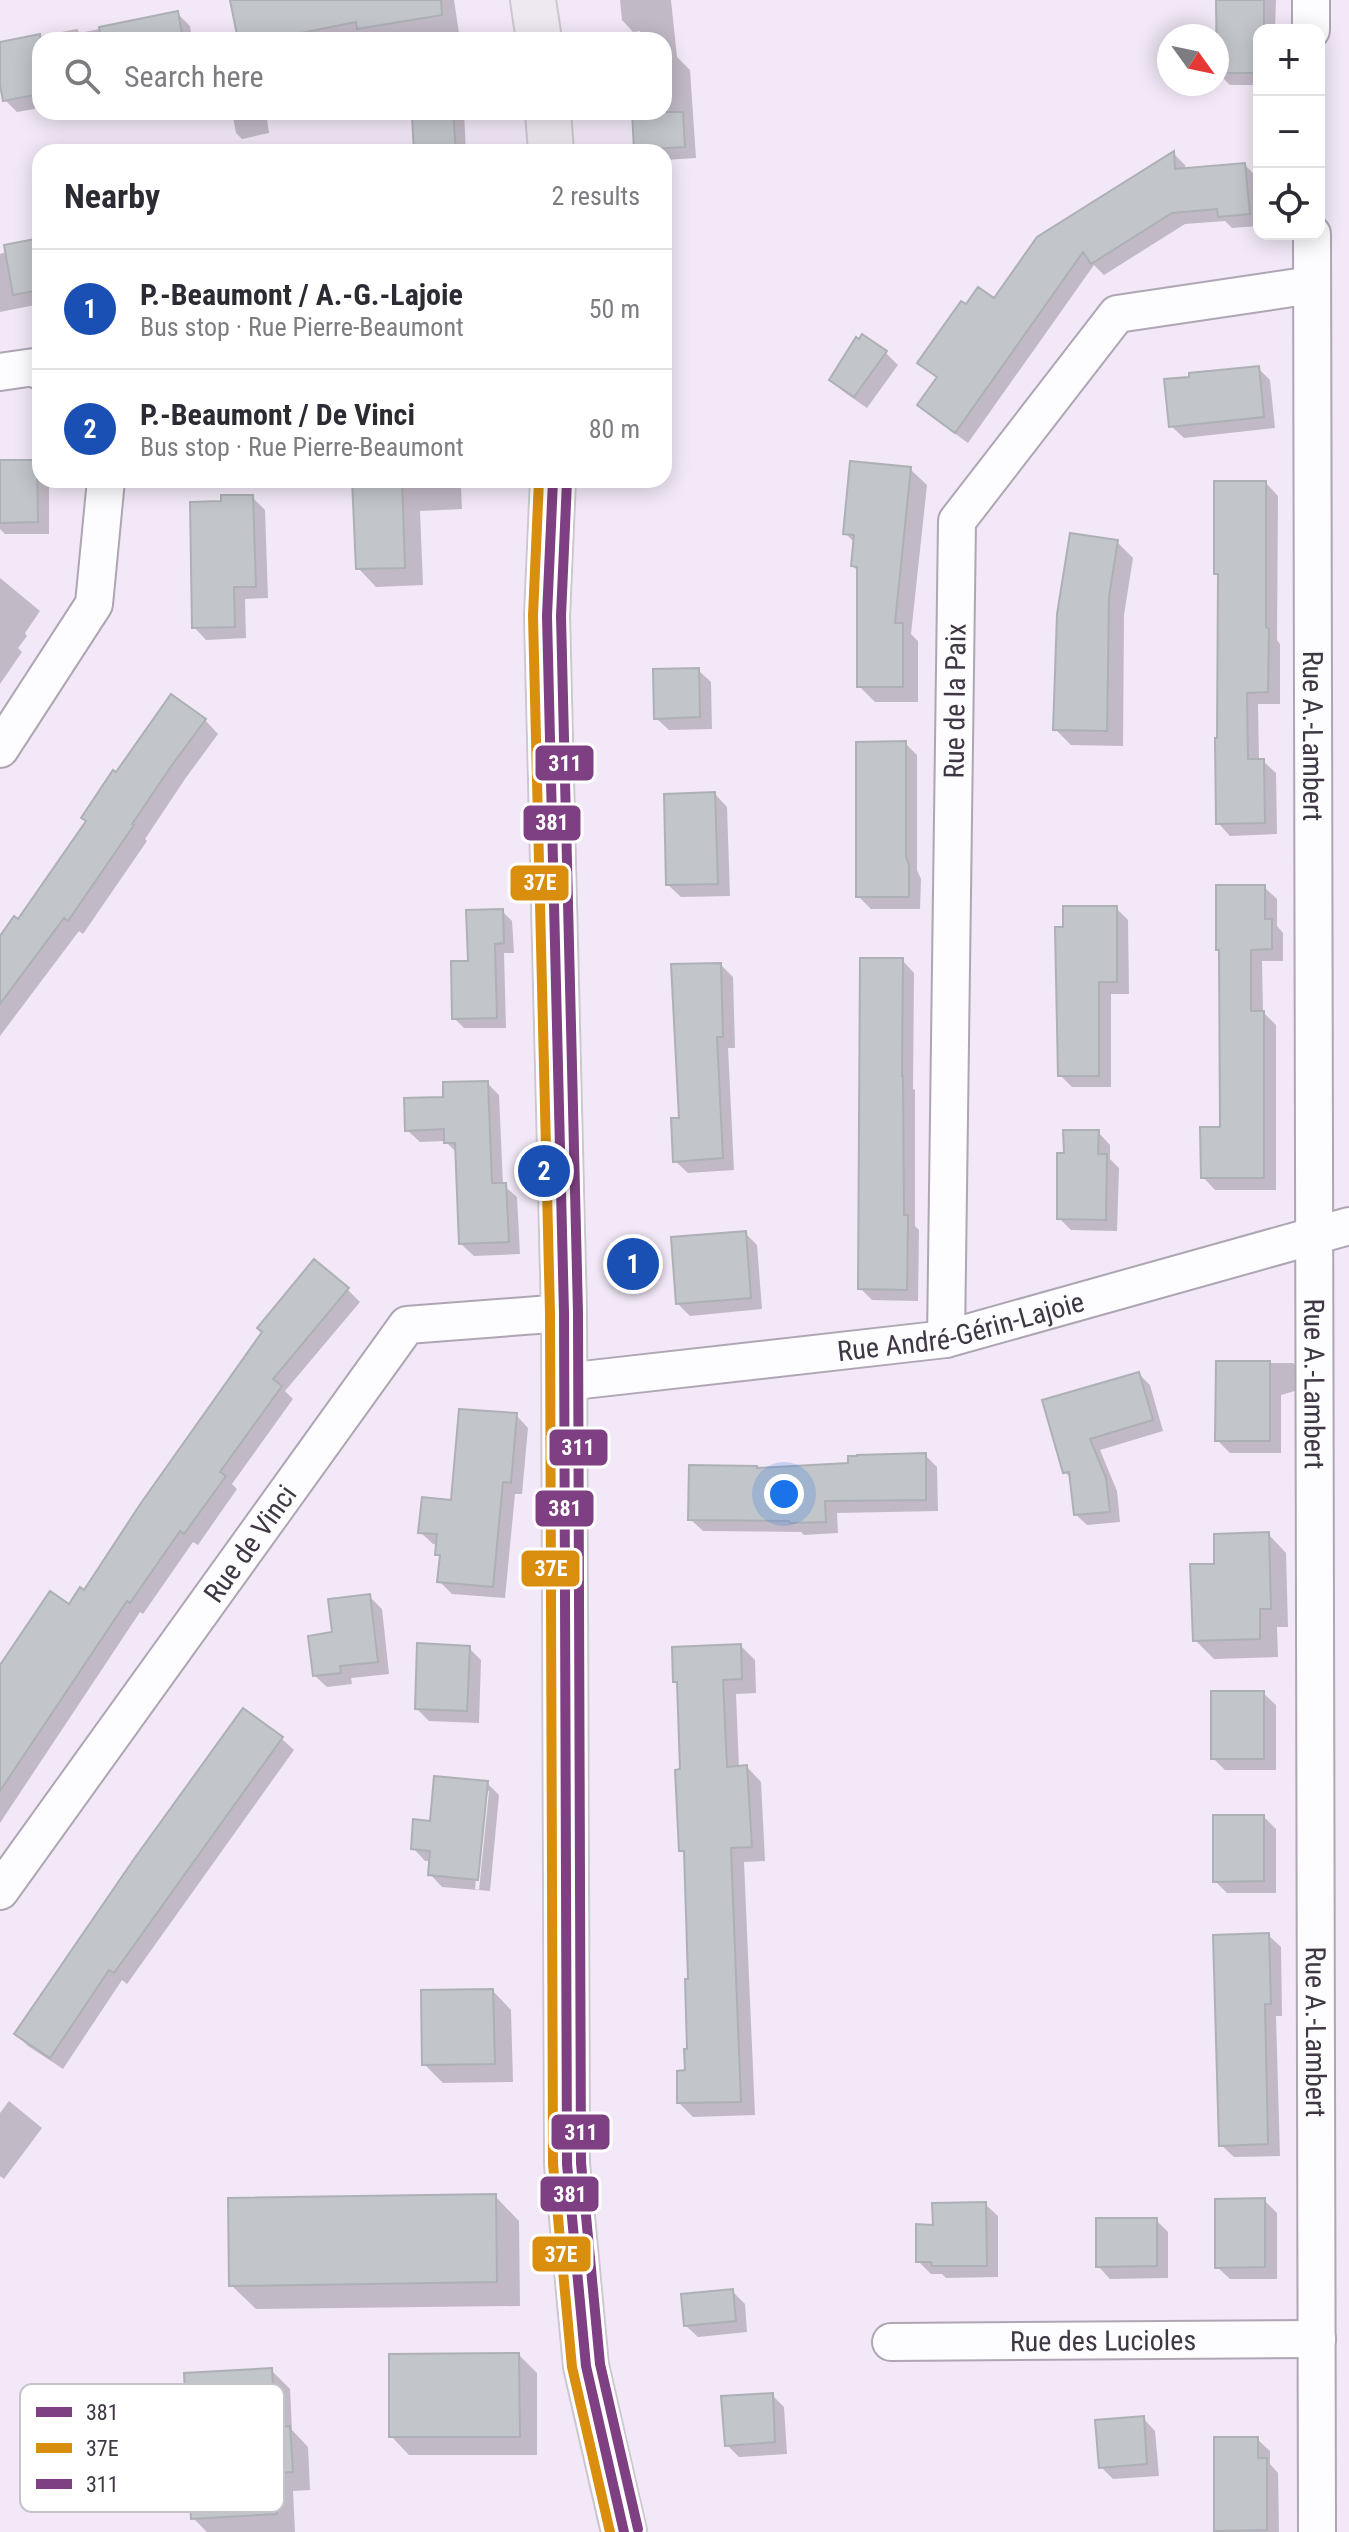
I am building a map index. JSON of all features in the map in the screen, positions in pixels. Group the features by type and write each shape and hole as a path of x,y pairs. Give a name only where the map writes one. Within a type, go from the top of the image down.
{"main road":[{"path":"533,0 538,32"},
{"path":"549,120 550,144"},
{"path":"553,488 547,616 565,1382 567,2164 586,2366 624,2532"}],"street":[{"path":"1311,0 1311,24"},
{"name":"Rue A.-Lambert","path":"1312,240 1332,1231 1317,2532"},
{"name":"Rue de la Paix","path":"946,1339 957,521 1117,314 1312,285"},
{"path":"0,372 32,367"},
{"path":"0,749 94,604 105,488"},
{"name":"Rue André-Gérin-Lajoie","path":"565,1382 946,1339 1332,1231"},
{"name":"Rue de Vinci","path":"0,1891 407,1325 564,1313"},
{"name":"Rue des Lucioles","path":"891,2342 1317,2339"}],"building":[{"path":"230,0 441,0 442,15 357,29 356,22 306,32 236,32"},
{"path":"1216,0 1264,0 1264,24 1253,24 1253,73 1229,73 1229,24 1216,24"},
{"path":"178,11 182,32 100,32 99,27"},
{"path":"32,36 32,96 3,101 0,42"},
{"path":"672,112 683,112 685,147 634,144 632,120 672,120"},
{"path":"412,120 454,120 455,144 414,144"},
{"path":"1174,151 1175,169 1245,163 1250,214 1218,217 1217,209 1172,213 1091,264 1083,252 955,433 917,405 937,377 917,363 961,301 966,304 978,287 994,298 1037,237"},
{"path":"32,240 32,291 13,295 4,245"},
{"path":"862,334 887,351 854,397 829,380 856,337 859,339"},
{"path":"1259,366 1264,417 1169,427 1164,379 1189,377 1189,373"},
{"path":"0,460 32,460 32,488 37,488 38,522 0,523"},
{"path":"850,461 911,467 895,623 903,623 903,687 857,687 857,567 851,566 854,535 843,534"},
{"path":"1214,481 1266,481 1268,692 1247,693 1248,759 1264,759 1265,823 1216,824 1218,574 1214,574"},
{"path":"352,488 402,488 405,568 356,569"},
{"path":"221,495 253,495 256,587 234,587 235,627 192,628 190,502 221,501"},
{"path":"1070,533 1118,540 1109,597 1107,731 1053,730 1057,614"},
{"path":"699,668 700,717 654,719 653,669"},
{"path":"171,694 206,719 68,921 64,918 0,1004 0,936 14,916 18,919 86,821 81,818 113,770 116,772"},
{"path":"906,741 909,897 856,897 856,742"},
{"path":"715,792 718,884 666,885 664,794"},
{"path":"1216,885 1265,885 1265,919 1272,919 1272,949 1251,950 1251,1011 1264,1011 1264,1178 1201,1178 1200,1127 1220,1127"},
{"path":"1063,906 1117,906 1117,982 1099,982 1099,1076 1058,1076 1055,927 1063,927"},
{"path":"503,909 504,943 495,944 497,1018 452,1019 451,961 468,961 466,910"},
{"path":"860,958 903,958 902,1076 904,1215 908,1215 907,1290 858,1289"},
{"path":"721,963 723,1037 717,1037 723,1158 673,1162 671,1118 679,1118 671,964"},
{"path":"488,1081 492,1183 506,1183 509,1242 459,1244 455,1143 444,1143 444,1129 405,1131 404,1098 443,1097 443,1082"},
{"path":"1063,1130 1099,1130 1098,1154 1107,1154 1106,1220 1057,1219 1057,1153 1064,1153"},
{"path":"746,1231 751,1298 676,1304 671,1237"},
{"path":"314,1259 349,1288 273,1379 282,1386 220,1472 226,1476 184,1534 180,1531 130,1603 127,1601 0,1791 0,1665 50,1591 69,1604 80,1587 84,1590 141,1503 262,1332 257,1328"},
{"path":"1216,1361 1270,1361 1270,1441 1215,1441"},
{"path":"1139,1372 1153,1420 1090,1439 1106,1478 1110,1512 1074,1515 1069,1472 1063,1473 1042,1400"},
{"path":"459,1409 517,1413 511,1483 503,1482 493,1587 437,1582 440,1555 435,1555 437,1534 418,1533 422,1497 451,1500"},
{"path":"926,1453 926,1500 825,1501 826,1522 688,1520 689,1465 757,1468 848,1463 848,1456 857,1455"},
{"path":"1269,1532 1271,1609 1260,1609 1260,1639 1193,1641 1190,1564 1214,1564 1214,1534"},
{"path":"370,1594 378,1662 340,1666 341,1673 313,1676 308,1636 332,1632 328,1599"},
{"path":"417,1643 470,1646 467,1711 415,1709"},
{"path":"741,1644 742,1679 723,1680 727,1767 747,1765 752,1847 731,1848 741,2102 677,2103 677,2071 685,2070 684,2049 687,2049 685,1979 688,1979 684,1851 679,1851 675,1770 680,1769 677,1682 673,1682 672,1647"},
{"path":"1211,1691 1264,1691 1264,1759 1211,1759"},
{"path":"243,1708 283,1737 114,1973 109,1970 50,2058 14,2034"},
{"path":"434,1776 488,1781 478,1880 428,1875 430,1851 411,1849 413,1819 430,1821"},
{"path":"1213,1815 1264,1815 1264,1881 1213,1882"},
{"path":"1269,1933 1271,2004 1265,2004 1268,2144 1219,2146 1213,1935"},
{"path":"493,1989 495,2064 422,2065 421,1990"},
{"path":"496,2194 497,2282 229,2286 228,2198"},
{"path":"1265,2198 1265,2267 1215,2268 1215,2199"},
{"path":"986,2202 987,2266 932,2266 931,2262 916,2262 916,2224 933,2225 932,2203"},
{"path":"1096,2218 1157,2218 1157,2266 1096,2267"},
{"path":"733,2289 736,2321 684,2326 681,2294"},
{"path":"519,2353 520,2437 389,2437 389,2354"},
{"path":"272,2368 273,2384 185,2384 184,2373"},
{"path":"773,2393 775,2442 725,2446 721,2396"},
{"path":"1144,2416 1147,2464 1099,2468 1095,2420"},
{"path":"284,2426 290,2426 293,2472 284,2473"},
{"path":"1214,2437 1258,2437 1258,2458 1267,2458 1267,2530 1214,2531"},
{"path":"191,2512 277,2512 277,2514 191,2519"}],"transit line":[{"name":"37E","path":"539,488 533,616 550,1313 553,2164 572,2367 610,2532"},
{"name":"381","path":"553,488 547,616 564,1313 567,2164 586,2366 624,2532"},
{"name":"311","path":"567,488 561,616 578,1313 581,2163 600,2364 638,2529"}],"place":[{"name":"P.-Beaumont / De Vinci","path":"544,1171"},
{"name":"P.-Beaumont / A.-G.-Lajoie","path":"633,1264"}]}
